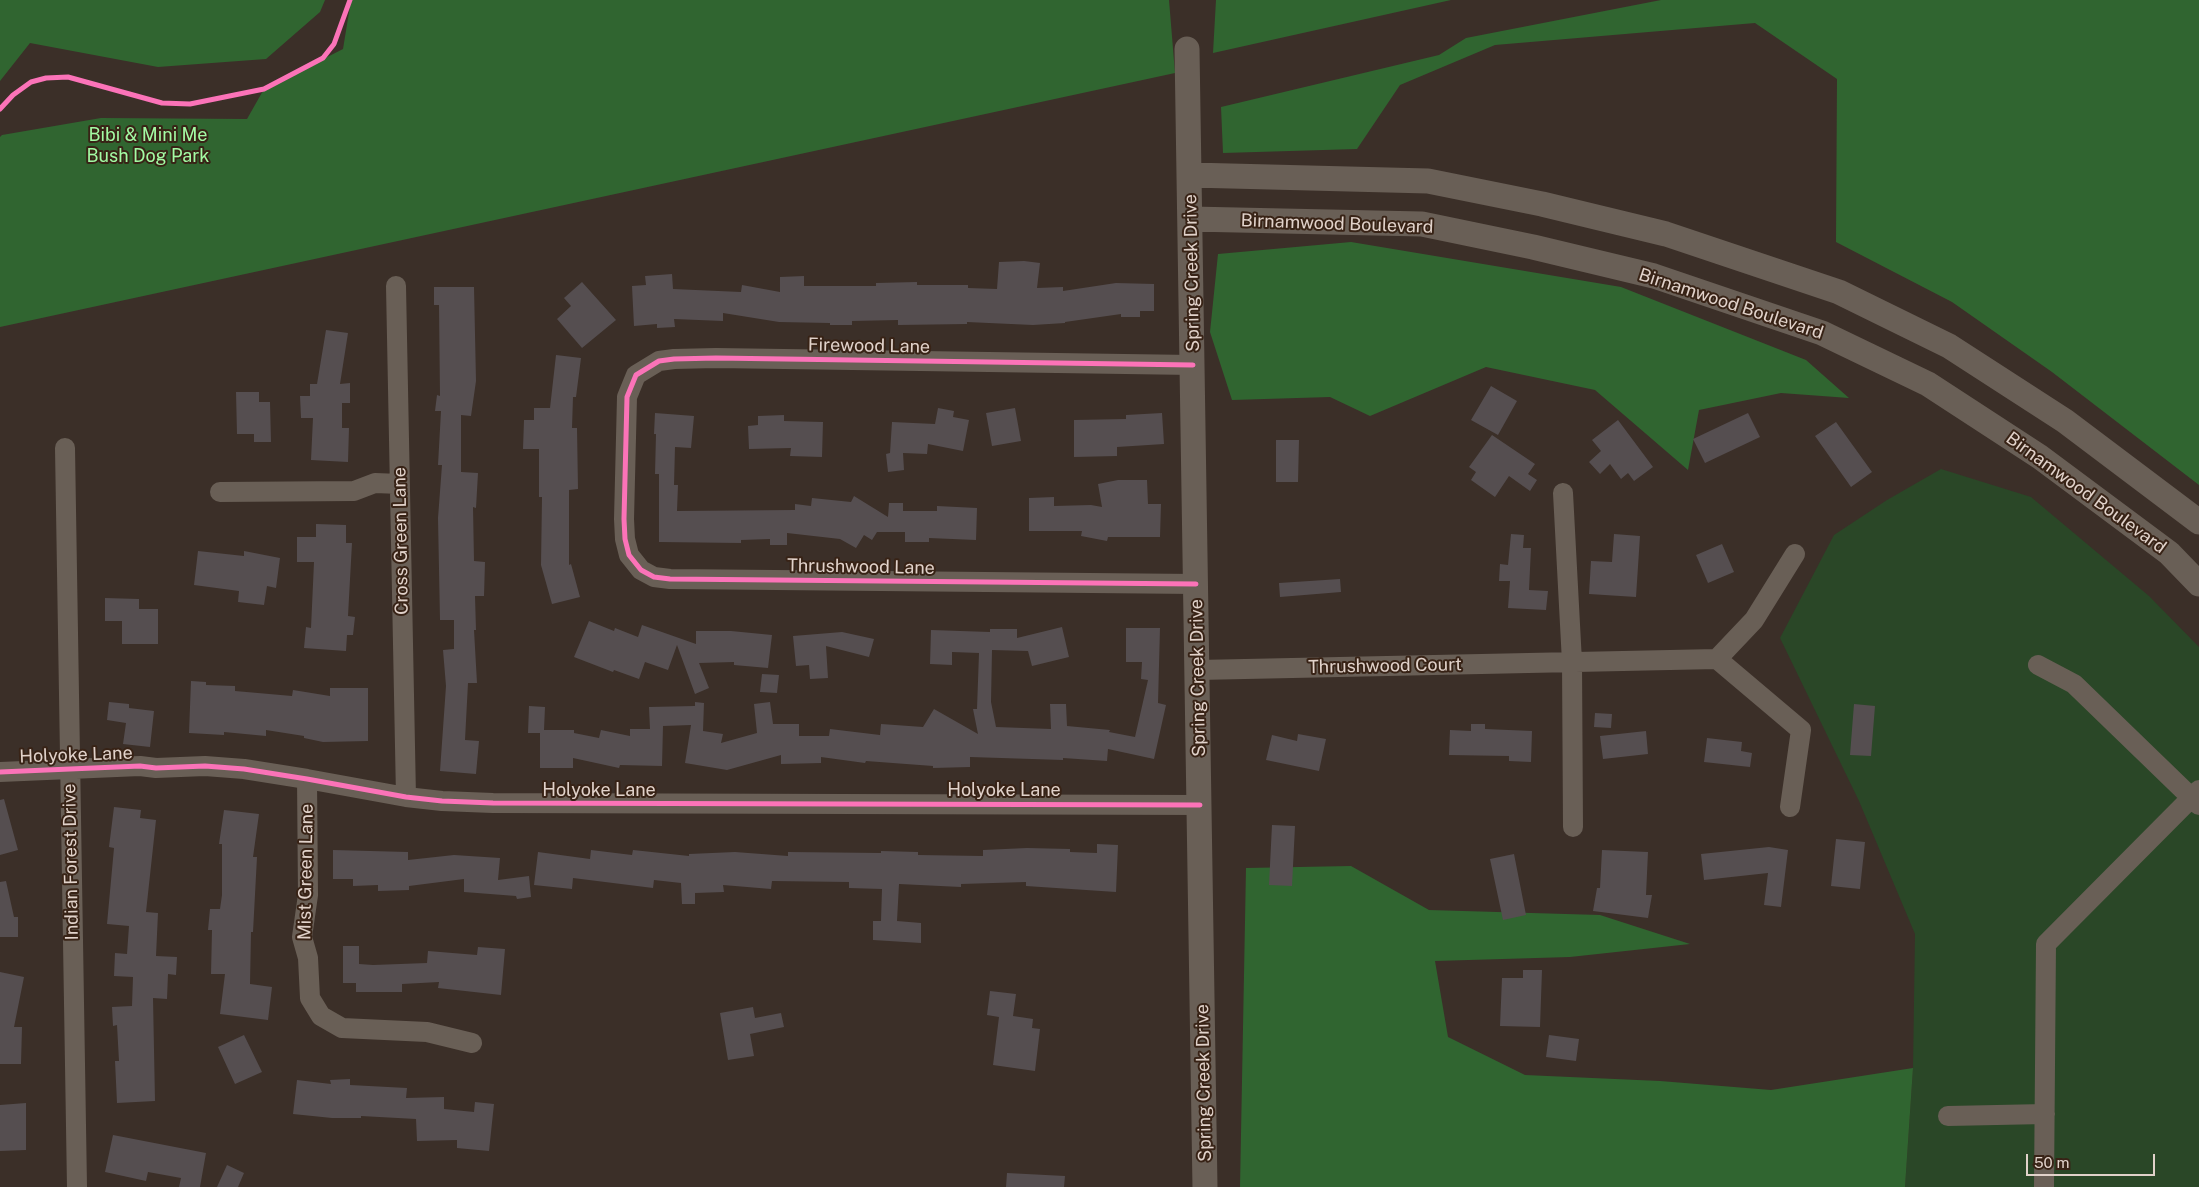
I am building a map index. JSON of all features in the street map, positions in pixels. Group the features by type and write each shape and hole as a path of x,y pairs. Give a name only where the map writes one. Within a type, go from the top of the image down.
{"street":[{"name":"Spring Creek Drive","path":"1187,48 1206,1187"},
{"path":"1190,175 1428,181 1542,204 1666,234 1839,292 1949,346 2065,421 2199,522"},
{"name":"Birnamwood Boulevard","path":"1191,219 1422,224 1532,247 1654,276 1822,332 1928,384 2040,457 2169,553 2199,584"},
{"name":"Cross Green Lane","path":"396,286 406,797"},
{"name":"Firewood Lane","path":"626,460 627,396 636,376 659,362 674,359 1193,365"},
{"name":"Indian Forest Drive","path":"65,448 77,1187"},
{"name":"Thrushwood Lane","path":"626,460 624,519 627,547 629,555 641,570 654,577 670,579 1196,584"},
{"path":"220,492 354,491 374,483 400,484"},
{"path":"1564,493 1572,662 1573,826"},
{"path":"1790,807 1801,730 1717,660 1754,620 1795,554"},
{"name":"Thrushwood Court","path":"1198,670 1717,660"},
{"path":"2038,665 2074,684 2197,797 2046,944 2044,1187"},
{"name":"Holyoke Lane","path":"0,772 140,766 156,768 205,766 244,769 307,778 406,797 442,801 493,803 1200,804"},
{"name":"Mist Green Lane","path":"307,778 308,895 302,937 308,958 310,998 320,1016 342,1028 427,1032 472,1043"},
{"path":"1948,1116 2045,1114"}],"green space":[{"path":"0,0 325,0 320,12 266,59 158,67 30,43 0,81"},
{"name":"Bibi & Mini Me Bush Dog Park","path":"351,0 1169,0 1175,73 0,327 0,137 2,135 101,118 247,119 264,89 343,49"},
{"path":"1216,0 1451,0 1213,53"},
{"path":"1661,0 2199,0 2199,485 2052,372 1952,302 1836,242 1837,79 1755,23 1495,45 1400,85 1357,149 1223,153 1221,107 1439,55 1466,38"},
{"path":"1351,242 1621,287 1806,360 1849,398 1781,393 1699,410 1688,470 1595,390 1486,367 1370,416 1330,397 1232,400 1210,332 1218,254"},
{"path":"1941,469 2031,497 2149,596 2199,647 2199,1187 1905,1187 1913,1068 1915,934 1859,801 1780,638 1834,535 1887,500"},
{"path":"1351,866 1429,910 1600,915 1690,944 1570,957 1435,961 1448,1037 1525,1075 1660,1081 1771,1090 1913,1068 1905,1187 1240,1187 1246,868"}],"building":[{"path":"1024,261 1040,263 1037,288 1063,287 1063,291 1116,283 1154,284 1154,311 1140,311 1140,317 1121,317 1121,314 1065,323 1033,325 967,322 967,324 898,325 898,320 852,321 852,325 830,325 830,323 779,322 723,313 723,321 674,319 675,327 657,328 657,324 634,326 632,286 646,285 645,276 672,274 673,289 741,292 742,285 780,292 780,277 804,276 804,286 876,286 876,283 917,282 917,285 968,285 968,288 997,289 999,262"},
{"path":"582,282 616,320 582,348 557,319 571,306 564,298"},
{"path":"434,287 474,287 476,381 471,416 461,415 461,472 478,473 476,508 473,507 474,561 485,562 484,596 475,596 476,630 474,630 477,683 468,683 465,740 479,741 476,774 440,771 446,686 443,650 454,649 454,620 440,620 438,518 442,465 438,465 441,411 435,411 437,395 440,396 439,305 434,305"},
{"path":"326,330 348,333 340,384 350,383 350,403 342,403 342,428 349,428 348,462 311,460 313,418 301,418 300,396 310,396 310,384 317,384"},
{"path":"556,355 581,358 576,397 573,397 572,428 577,428 578,489 569,490 569,565 571,564 580,597 552,604 541,565 542,497 539,497 539,449 523,449 524,420 534,420 534,408 550,408"},
{"path":"1491,386 1517,401 1498,435 1471,420"},
{"path":"236,392 259,392 259,402 270,402 271,442 254,442 254,434 237,434"},
{"path":"938,408 954,411 953,417 969,420 963,451 928,444 927,454 903,453 904,470 888,472 886,454 890,453 892,422 935,424"},
{"path":"1015,408 1021,441 992,446 986,413"},
{"path":"655,413 694,416 691,448 675,447 674,485 678,485 677,511 795,510 795,504 811,506 812,498 851,502 854,496 888,517 889,503 903,503 903,511 937,511 937,506 977,508 976,540 929,538 929,542 905,542 905,532 877,532 872,540 864,535 856,548 840,539 787,533 787,545 770,545 770,539 741,540 741,543 659,542 659,474 655,474"},
{"path":"1162,413 1164,444 1117,447 1117,456 1074,457 1074,420 1126,419 1126,415"},
{"path":"1748,413 1760,437 1705,463 1693,439"},
{"path":"784,415 784,421 823,422 822,457 790,456 791,448 749,449 748,426 758,425 758,416"},
{"path":"1618,420 1653,467 1634,481 1628,473 1621,479 1610,464 1600,474 1589,462 1601,451 1592,440"},
{"path":"1836,422 1872,472 1851,487 1815,436"},
{"path":"1492,435 1535,464 1528,474 1537,480 1530,491 1509,476 1495,497 1471,480 1476,472 1469,467"},
{"path":"1276,440 1299,440 1298,482 1276,482"},
{"path":"1118,480 1147,480 1148,504 1161,504 1160,537 1108,537 1107,541 1081,536 1082,531 1029,531 1029,498 1054,497 1054,506 1091,505 1102,507 1098,484"},
{"path":"316,524 346,525 346,543 352,543 348,616 355,617 353,635 347,635 346,651 304,648 306,627 311,628 314,562 297,562 297,537 316,537"},
{"path":"1511,534 1524,535 1523,548 1531,548 1529,590 1548,591 1546,610 1508,608 1510,581 1499,581 1500,564 1508,565"},
{"path":"1614,534 1640,536 1636,597 1589,594 1591,561 1612,562"},
{"path":"1722,544 1734,572 1708,583 1696,555"},
{"path":"198,551 244,556 244,551 280,558 276,588 267,586 264,605 238,602 239,591 194,585"},
{"path":"1340,579 1341,592 1280,597 1279,583"},
{"path":"105,598 139,599 139,609 158,609 158,644 122,644 122,621 105,621"},
{"path":"589,621 614,631 615,628 638,637 642,625 696,644 696,631 731,631 772,635 768,668 734,665 734,662 699,663 709,688 695,694 677,645 668,670 645,662 639,679 614,670 613,672 574,657"},
{"path":"1062,627 1069,657 1032,666 1028,651 992,650 991,702 996,727 1051,729 1050,704 1066,704 1067,726 1110,730 1109,732 1135,737 1148,680 1141,679 1142,662 1126,662 1126,628 1160,628 1158,703 1166,705 1154,759 1108,749 1107,761 1063,758 1063,760 970,757 970,767 933,768 933,766 866,761 865,763 821,757 821,763 781,764 781,755 727,770 685,763 691,725 663,726 662,766 620,765 619,768 573,758 573,768 540,768 540,733 528,733 529,706 545,707 544,730 574,730 574,733 599,738 601,730 630,736 630,729 650,729 649,707 695,706 695,702 704,703 703,731 723,734 721,743 757,733 754,704 770,702 773,724 799,724 799,736 829,736 830,729 880,735 881,724 923,727 934,709 978,734 973,709 977,709 979,653 952,652 952,665 930,664 931,630 990,632 990,629 1017,629 1017,638"},
{"path":"842,632 874,639 869,657 826,646 828,678 810,679 809,665 796,666 793,636"},
{"path":"762,674 779,675 777,693 760,692"},
{"path":"191,681 206,682 206,685 235,686 235,691 292,696 293,690 330,696 330,688 368,688 368,741 323,742 304,738 304,736 266,730 266,736 224,732 224,735 189,733"},
{"path":"109,702 129,704 129,708 154,711 150,747 123,744 126,723 107,720"},
{"path":"1854,704 1875,706 1871,756 1850,755"},
{"path":"1595,713 1612,714 1611,728 1594,727"},
{"path":"1471,724 1485,724 1485,729 1532,731 1531,762 1509,761 1509,756 1449,755 1450,730 1471,731"},
{"path":"1646,731 1648,754 1603,759 1600,736"},
{"path":"1298,734 1326,739 1319,771 1266,760 1272,735 1297,741"},
{"path":"1707,738 1742,742 1741,751 1752,753 1750,767 1704,762"},
{"path":"4,799 18,850 0,855 0,800"},
{"path":"114,807 141,810 140,818 156,820 146,912 158,913 156,956 177,957 176,975 168,974 167,999 153,998 155,1101 117,1103 115,1061 119,1061 117,1025 113,1026 112,1007 132,1006 133,977 114,976 115,953 127,954 129,926 107,924 114,848 109,847"},
{"path":"224,810 259,814 253,857 257,857 253,932 251,932 250,984 272,987 268,1020 220,1014 225,974 211,974 212,930 208,930 210,909 220,909 222,895 222,844 219,844"},
{"path":"1272,825 1295,826 1292,886 1269,885"},
{"path":"1836,839 1865,842 1860,889 1831,886"},
{"path":"1097,844 1118,845 1116,892 1026,886 1026,882 961,884 961,887 899,884 897,921 921,923 921,943 873,940 873,921 881,921 882,889 849,888 849,882 772,881 771,889 723,885 724,892 695,893 695,904 682,904 681,883 654,880 653,888 573,878 572,889 534,885 538,852 590,859 591,850 632,855 633,850 689,856 689,854 735,852 788,856 788,852 881,853 881,851 918,852 918,855 983,856 983,850 1027,848 1070,849 1070,852 1097,853"},
{"path":"1769,847 1788,850 1781,907 1764,905 1768,873 1704,880 1701,854"},
{"path":"333,850 408,852 408,860 454,855 500,858 498,880 529,876 531,897 517,899 516,896 464,892 464,879 409,886 409,890 378,891 378,885 353,886 353,879 333,879"},
{"path":"1602,850 1648,852 1646,895 1652,895 1648,918 1593,911 1597,888 1600,888"},
{"path":"1514,854 1526,915 1503,920 1490,859"},
{"path":"6,881 14,917 18,917 18,937 0,937 0,882"},
{"path":"343,946 359,946 359,964 373,965 427,963 428,951 477,955 478,947 505,949 501,995 438,988 439,982 402,984 402,992 356,992 356,983 343,983"},
{"path":"1523,970 1542,970 1540,1027 1500,1026 1502,978 1523,978"},
{"path":"0,972 24,977 14,1027 22,1027 21,1064 0,1064"},
{"path":"990,991 1016,994 1013,1016 1033,1019 1032,1028 1040,1029 1035,1071 993,1065 999,1017 987,1015"},
{"path":"753,1007 755,1018 781,1013 784,1027 750,1034 754,1056 728,1060 720,1013"},
{"path":"244,1035 262,1072 235,1084 218,1047"},
{"path":"1549,1035 1579,1039 1576,1061 1546,1057"},
{"path":"350,1079 350,1085 407,1088 406,1098 444,1097 444,1109 474,1112 475,1102 494,1104 489,1151 457,1148 457,1140 417,1141 416,1119 361,1116 361,1118 332,1118 293,1114 297,1080 331,1084 330,1080"},
{"path":"26,1103 26,1150 0,1151 0,1105"},
{"path":"113,1135 206,1153 200,1187 179,1187 181,1178 148,1172 146,1181 105,1172"},
{"path":"227,1165 244,1173 238,1187 217,1187"},
{"path":"1007,1173 1065,1176 1064,1187 1006,1187"}],"cycle path":[{"path":"0,109 13,95 31,82 46,78 68,77 162,103 190,104 264,89 323,58 334,44 350,0"},
{"path":"1193,365 716,358 659,361 636,375 627,397 624,519 625,539 629,555 641,570 654,577 670,579 1196,584"},
{"path":"0,772 140,766 156,768 205,766 244,769 406,797 442,801 493,803 1200,805"}]}
